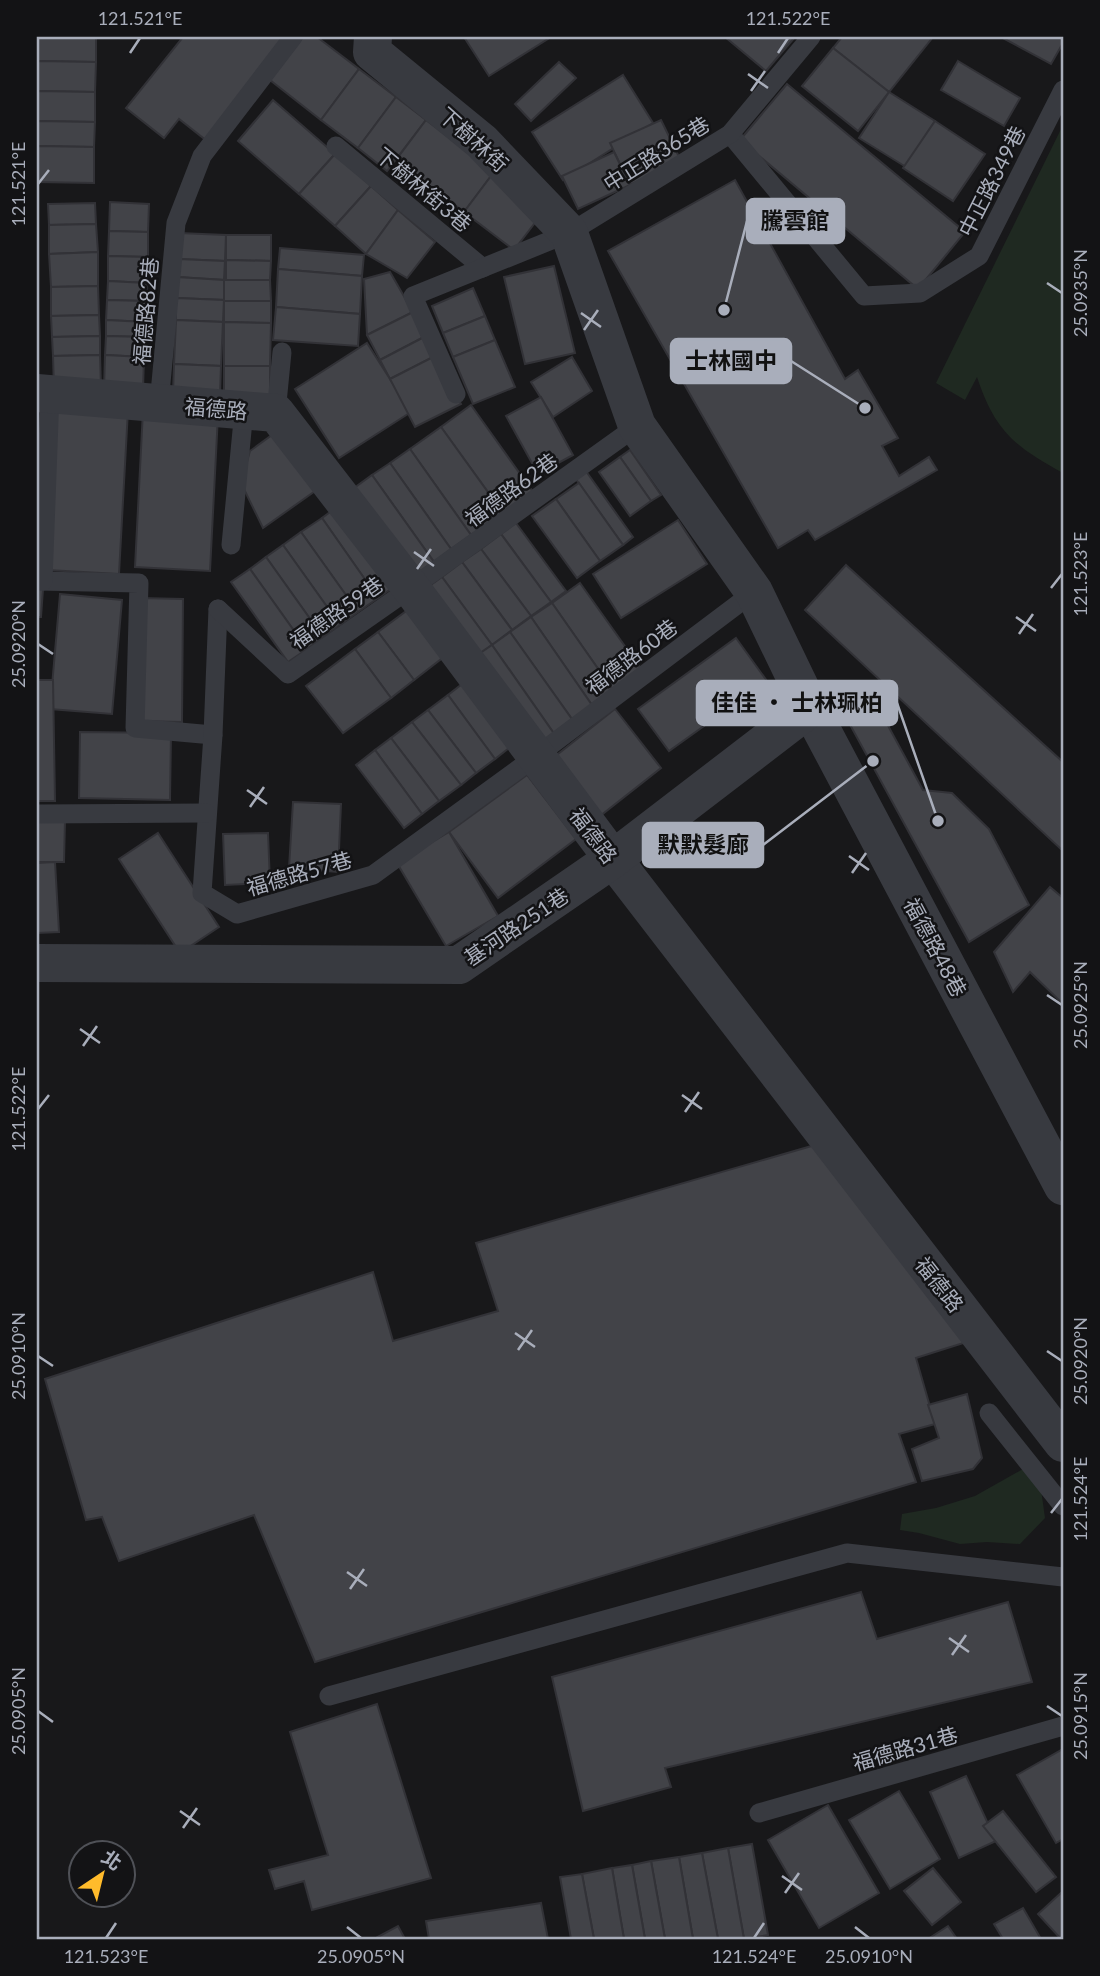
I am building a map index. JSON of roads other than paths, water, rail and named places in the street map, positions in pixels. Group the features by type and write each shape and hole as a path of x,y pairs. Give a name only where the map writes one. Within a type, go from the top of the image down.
{"street":[{"name":"下樹林街","path":"363,42 482,142 569,233"},
{"path":"569,233 637,426 754,592 810,708"},
{"name":"福德路","path":"43,393 260,412 411,589 535,757 1063,1443"},
{"name":"基河路251巷","path":"37,963 459,965 613,859 810,708"},
{"name":"福德路48巷","path":"810,708 1063,1186"}],"lane":[{"name":"福德路82巷","path":"159,404 176,223 202,156 293,37"},
{"name":"中正路365巷","path":"456,394 413,296 569,233 730,134 811,37"},
{"name":"中正路349巷","path":"730,134 864,296 920,293 979,256 1063,90"},
{"name":"下樹林街3巷","path":"336,146 483,268"},
{"path":"230,545 260,412 282,352"},
{"path":"43,393 40,582 139,583 135,729 213,735"},
{"name":"福德路62巷","path":"411,589 637,426"},
{"name":"福德路59巷","path":"218,609 288,674 411,589"},
{"name":"福德路60巷","path":"535,757 754,592"},
{"name":"福德路57巷","path":"218,609 202,893 237,914 373,875 535,757"},
{"path":"37,814 206,813"},
{"path":"989,1413 1063,1506"},
{"path":"329,1696 847,1553 1063,1577"},
{"name":"福德路31巷","path":"759,1813 1063,1726"}],"place":[{"name":"騰雲館","path":"724,310"},
{"name":"士林國中","path":"865,408"},
{"name":"默默髮廊","path":"873,761"},
{"name":"佳佳 ‧ 士林珮柏","path":"938,821"}]}
